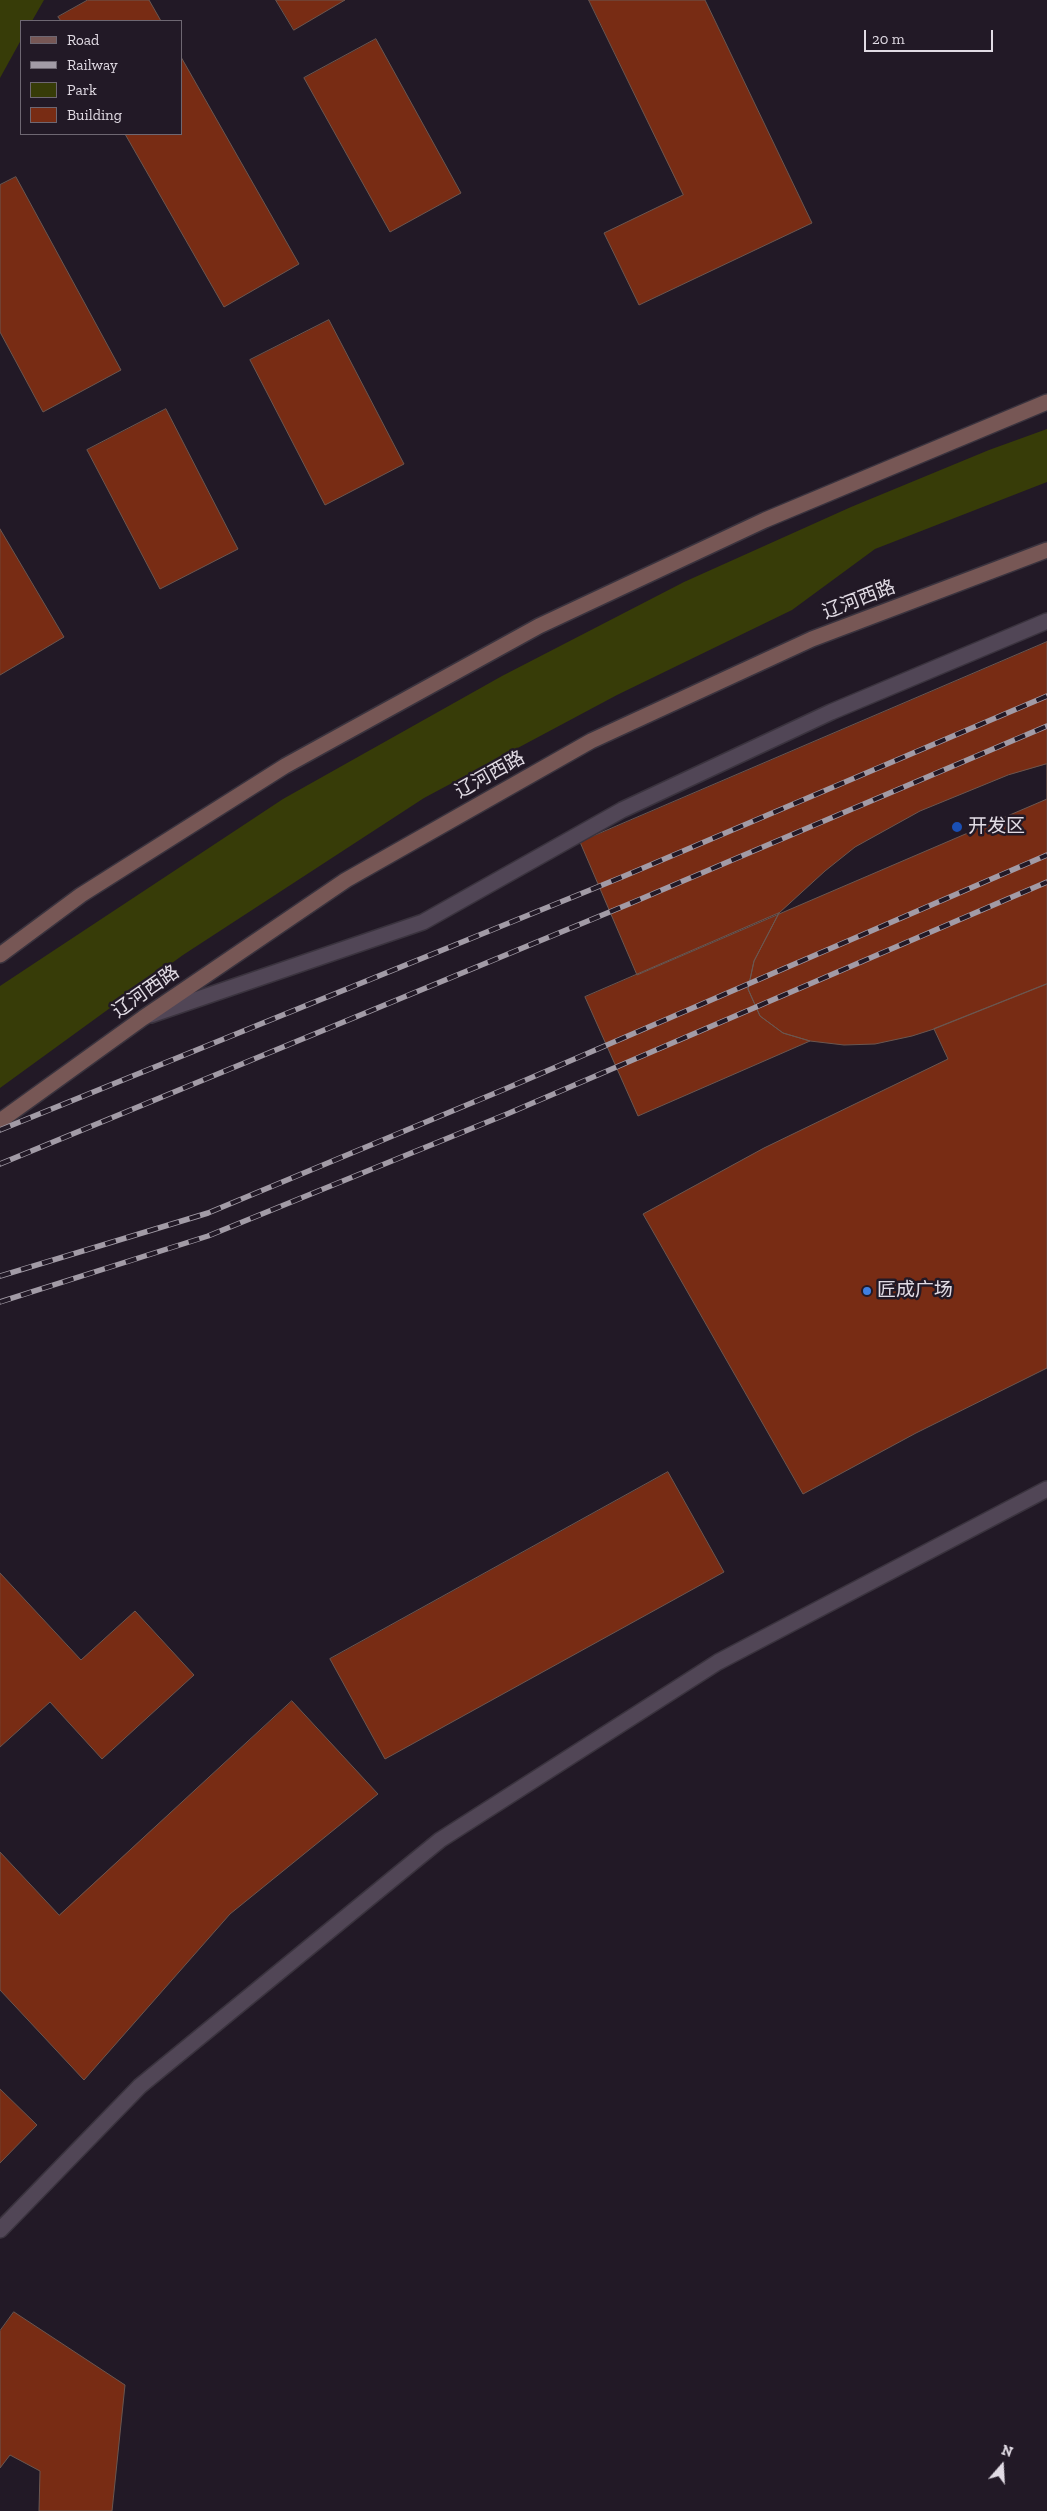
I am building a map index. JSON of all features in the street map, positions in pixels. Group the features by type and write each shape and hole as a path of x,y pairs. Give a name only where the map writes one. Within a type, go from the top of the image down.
{"main road":[{"path":"0,955 81,895 285,766 539,626 765,520 1047,402"},
{"name":"辽河西路","path":"0,1121 143,1018 346,880 591,741 812,639 1047,550"}],"street":[{"path":"143,1018 423,922 622,810 832,712 1047,621"},
{"path":"0,2230 140,2086 440,1840 718,1662 1047,1489"}],"green space":[{"path":"0,0 44,0 33,20 20,20 20,42 0,78"},
{"path":"1047,429 1047,482 875,549 792,610 617,695 424,798 183,955 0,1088 0,986 283,799 502,676 684,582 851,507 989,450"}],"building":[{"path":"88,0 149,0 160,20 60,20 58,17"},
{"path":"276,0 345,0 294,30"},
{"path":"589,0 705,0 812,223 639,305 604,233 683,195"},
{"path":"376,39 461,193 390,232 304,78"},
{"path":"182,59 299,264 224,307 126,135 182,135"},
{"path":"16,177 121,370 43,412 0,332 0,185"},
{"path":"329,320 404,464 325,505 250,360"},
{"path":"166,409 238,549 160,589 87,450"},
{"path":"0,529 64,637 0,675"},
{"path":"1047,642 1047,799 637,975 580,842"},
{"path":"1047,764 1047,984 934,1029 875,1044 844,1045 810,1041 783,1033 760,1016 748,989 754,961 779,913 825,871 855,847 920,811 1008,775"},
{"path":"779,913 754,961 748,989 760,1016 783,1033 810,1041 638,1116 585,997"},
{"name":"匠成广场","path":"1047,984 1047,1368 916,1433 803,1494 643,1214 764,1148 948,1059 934,1029"},
{"path":"668,1472 724,1572 385,1759 330,1659"},
{"path":"0,1573 81,1660 135,1611 194,1675 102,1759 50,1702 0,1747"},
{"path":"292,1701 378,1794 230,1914 84,2080 0,1990 0,1852 59,1915"},
{"path":"0,2089 37,2125 0,2163"},
{"path":"14,2312 125,2385 112,2511 39,2511 40,2471 10,2455 0,2468 0,2331"}],"railway":[{"path":"0,1130 622,877 1047,696"},
{"path":"0,1164 629,904 1047,726"},
{"path":"0,1276 208,1213 505,1089 1047,855"},
{"path":"0,1302 208,1236 507,1114 1047,882"}],"place":[{"name":"开发区","path":"957,827"},
{"name":"匠成广场","path":"867,1291"}]}
